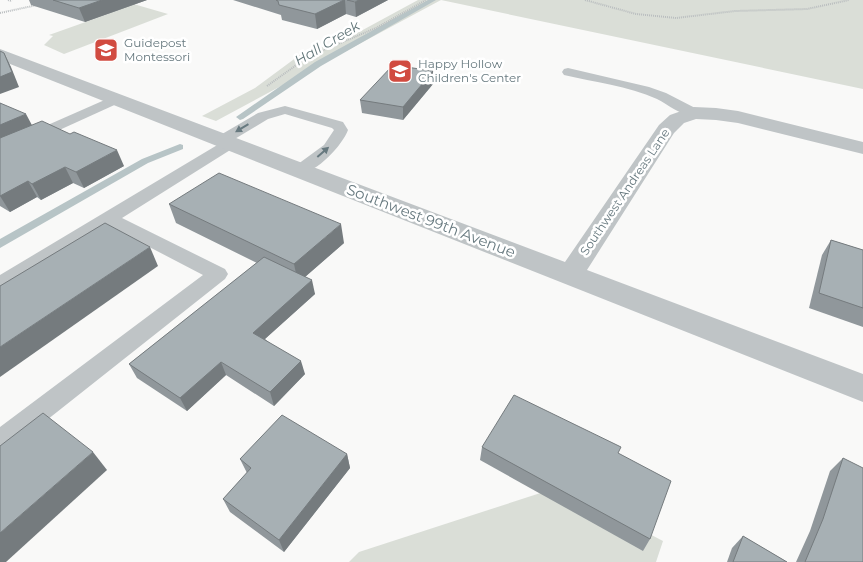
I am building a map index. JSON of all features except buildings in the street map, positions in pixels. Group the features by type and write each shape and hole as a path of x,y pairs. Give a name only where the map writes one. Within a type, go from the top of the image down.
{"street":[{"name":"Southwest 99th Avenue","path":"0,54 863,388"},
{"name":"Southwest Andreas Lane","path":"570,275 666,130 677,119 694,114 738,117 863,148"}],"lane":[{"path":"568,72 644,90 661,96 694,114"},
{"path":"0,152 116,100"},
{"path":"0,284 108,218 226,142 262,116 285,110 338,125 341,130 339,137 325,152 290,166"},
{"path":"0,442 218,274 108,218"}],"path":[{"path":"8,0 12,1"},
{"path":"264,88 309,56 376,28 425,0"},
{"path":"585,0 651,17 669,18 734,11 782,12 816,9 849,0"},
{"path":"34,3 42,6"},
{"path":"0,13 37,5"}],"shaded area":[{"path":"418,0 441,0 216,121 202,116 255,88 301,54 348,38"},
{"path":"441,0 863,0 863,89"},
{"path":"130,3 168,14 64,54 44,45 53,36 49,35 108,14"},
{"path":"559,487 663,541 656,562 349,562 359,552"}],"waterway":[{"name":"Hall Creek","path":"240,117 318,64 433,0"},
{"name":"Hall Creek","path":"0,244 145,161 180,147"}],"place":[{"name":"Guidepost Montessori","path":"106,50"},
{"name":"Happy Hollow Children's Center","path":"400,71"}]}
